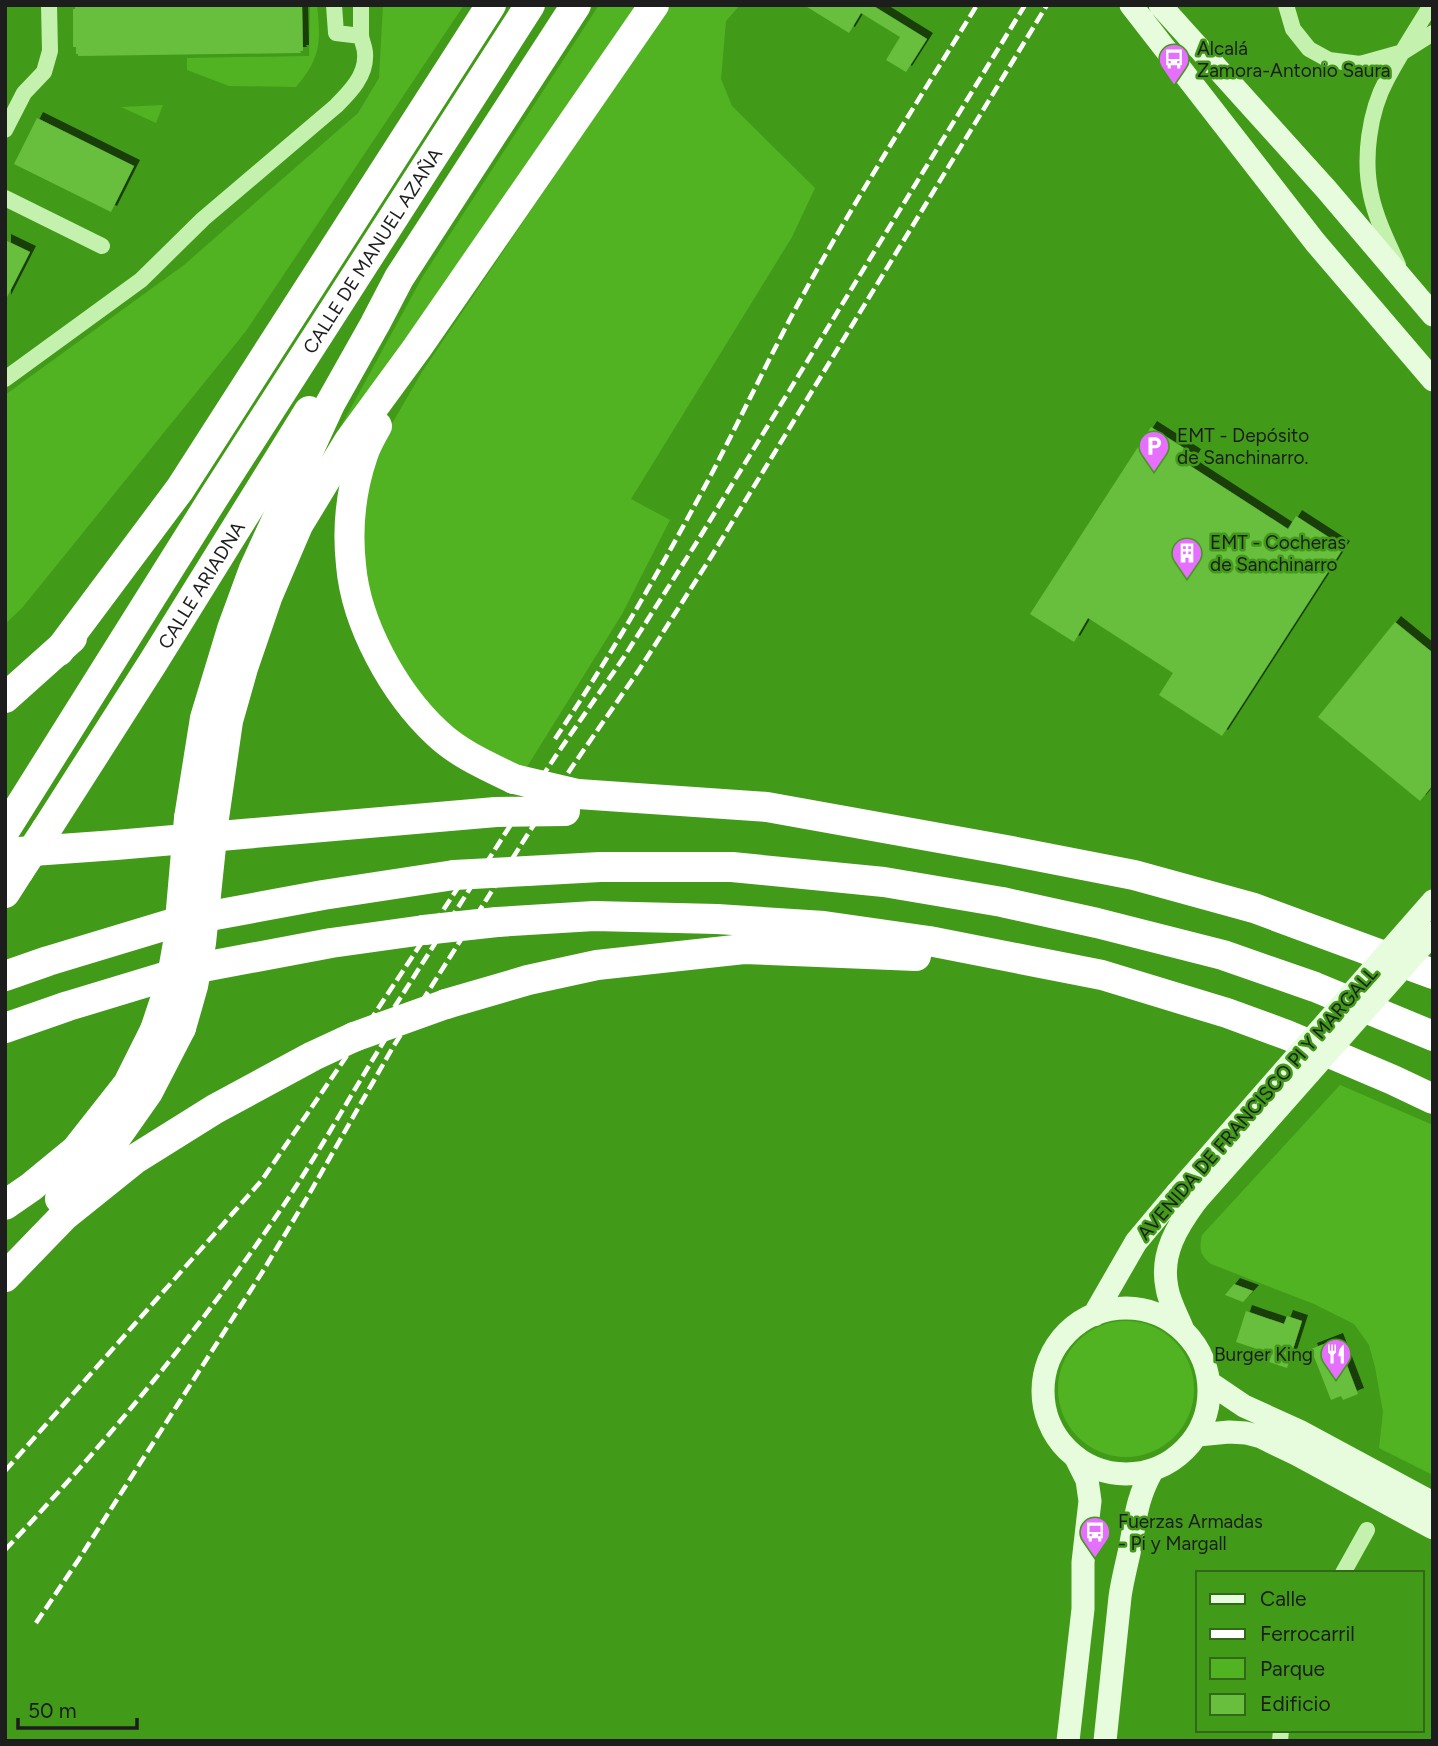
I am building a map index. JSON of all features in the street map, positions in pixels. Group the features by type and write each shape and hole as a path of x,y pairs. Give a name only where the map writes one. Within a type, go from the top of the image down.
{"highway":[{"path":"59,651 180,489 491,5"},
{"name":"CALLE DE MANUEL AZAÑA","path":"214,497 530,5"},
{"name":"CALLE DE MANUEL AZAÑA","path":"399,278 576,5"},
{"path":"5,1258 108,1149 148,1092 168,1029 171,982 202,818 243,668 268,595 298,525 349,440 417,348 654,5"},
{"path":"202,818 205,718 232,629 254,569 330,404 399,278"},
{"name":"CALLE ARIADNA","path":"10,872 46,830 368,315 399,278"},
{"path":"417,348 363,452 353,492 351,567 359,606 391,676 437,733 464,754 514,779 571,802"},
{"path":"5,698 59,651 152,562 214,497"},
{"name":"CALLE ARIADNA","path":"5,830 214,497"},
{"path":"10,872 116,845 571,802 892,830 1134,875 1254,908 1433,974"},
{"path":"5,976 177,922 323,895 454,875 600,867 732,867 884,882 986,888 1092,906 1207,937 1310,971 1433,1021"},
{"path":"884,882 1002,902 1223,955 1315,987 1433,1036"},
{"path":"5,1028 187,970 331,943 497,922 594,916 717,919 811,925 929,941 1102,975 1227,1013 1299,1040 1433,1099"},
{"path":"5,1277 64,1216 135,1159 215,1109 354,1037 446,1004 528,980 597,965 744,949 1032,961"},
{"path":"5,1206 76,1150 168,1029"}],"street":[{"path":"5,130 24,93 44,72 50,51 49,5"},
{"path":"334,5 336,33 361,36"},
{"path":"5,379 141,280 203,219 336,106 362,73 366,55 361,36 361,5"},
{"path":"1130,5 1315,242 1433,380"},
{"path":"1160,5 1305,164 1433,315"},
{"path":"1286,5 1293,29 1309,49 1329,60 1360,64 1403,52 1433,33"},
{"path":"1408,287 1371,197 1367,167 1368,139 1385,82 1431,5"},
{"path":"5,198 102,247"},
{"name":"AVENIDA DE FRANCISCO PI Y MARGALL","path":"1183,1330 1167,1288 1166,1255 1180,1223 1186,1197 1433,901"},
{"name":"AVENIDA DE FRANCISCO PI Y MARGALL","path":"1094,1315 1136,1242 1186,1197 1433,933"},
{"path":"1068,1741 1083,1609 1083,1562 1090,1501 1087,1480 1076,1458 1061,1443 1050,1424 1042,1382 1048,1362 1059,1342 1071,1328 1094,1315 1116,1309 1140,1309 1163,1316 1183,1330 1205,1363 1210,1383 1208,1410 1198,1435 1185,1451 1170,1463 1152,1471 1125,1475 1099,1469 1076,1458"},
{"path":"1210,1383 1244,1406 1299,1430 1433,1503"},
{"path":"1198,1435 1229,1432 1261,1437 1433,1528"},
{"path":"1105,1741 1123,1576 1137,1506 1152,1471"},
{"path":"1344,1571 1367,1530"}],"green space":[{"path":"310,5 317,5 319,40 315,58 296,87 229,86 187,70 187,58 309,56"},
{"path":"383,5 464,5 246,331 22,608 5,624 5,395 184,265 358,113 379,78"},
{"path":"599,5 638,5 323,459 423,276"},
{"path":"669,5 740,5 726,21 721,79 732,106 815,188 792,237 631,499 670,520 622,614 525,770 465,739 427,705 395,659 369,594 363,524 368,482 383,439 422,372"},
{"path":"163,105 156,123 121,107"},
{"path":"1340,1085 1433,1125 1433,1475 1379,1448 1383,1412 1375,1367 1369,1345 1354,1324 1314,1304 1211,1264 1201,1251 1202,1235"},
{"path":"1126,1321 1152,1326 1174,1341 1189,1363 1194,1389 1189,1415 1174,1437 1152,1452 1126,1457 1100,1452 1078,1437 1063,1415 1058,1389 1063,1363 1078,1341 1100,1326"}],"building":[{"path":"75,5 302,5 303,51 78,56 76,47 73,47"},
{"path":"804,5 872,5 927,39 906,72 886,60 900,37 861,13 849,33"},
{"path":"37,118 134,166 111,212 14,164"},
{"path":"5,240 30,252 5,301"},
{"name":"EMT - Cocheras de Sanchinarro","path":"1151,427 1195,455 1189,465 1288,529 1296,516 1344,547 1222,736 1159,695 1173,673 1088,618 1074,642 1030,614"},
{"path":"1395,622 1433,653 1433,785 1420,801 1318,717"},
{"path":"1234,1284 1253,1291 1243,1302 1225,1295"},
{"path":"1246,1311 1284,1324 1287,1316 1302,1321 1287,1368 1269,1362 1272,1354 1236,1342"},
{"path":"1337,1339 1358,1394 1343,1400 1341,1396 1331,1400 1311,1349"}],"railway":[{"path":"555,739 617,642 674,542 834,239 977,5"},
{"path":"376,1036 695,545 1025,5"},
{"path":"36,1623 263,1271 393,1047 526,837 639,670 711,557 1047,5"},
{"path":"5,1471 262,1180 473,865"},
{"path":"5,1550 114,1429 216,1301 294,1189 393,1027"}],"place":[{"name":"Alcalá Zamora-Antonio Saura","path":"1174,86"},
{"name":"EMT - Depósito de Sanchinarro.","path":"1154,473"},
{"name":"EMT - Cocheras de Sanchinarro","path":"1187,580"},
{"name":"Burger King","path":"1336,1381"},
{"name":"Fuerzas Armadas - Pi y Margall","path":"1095,1559"}]}
